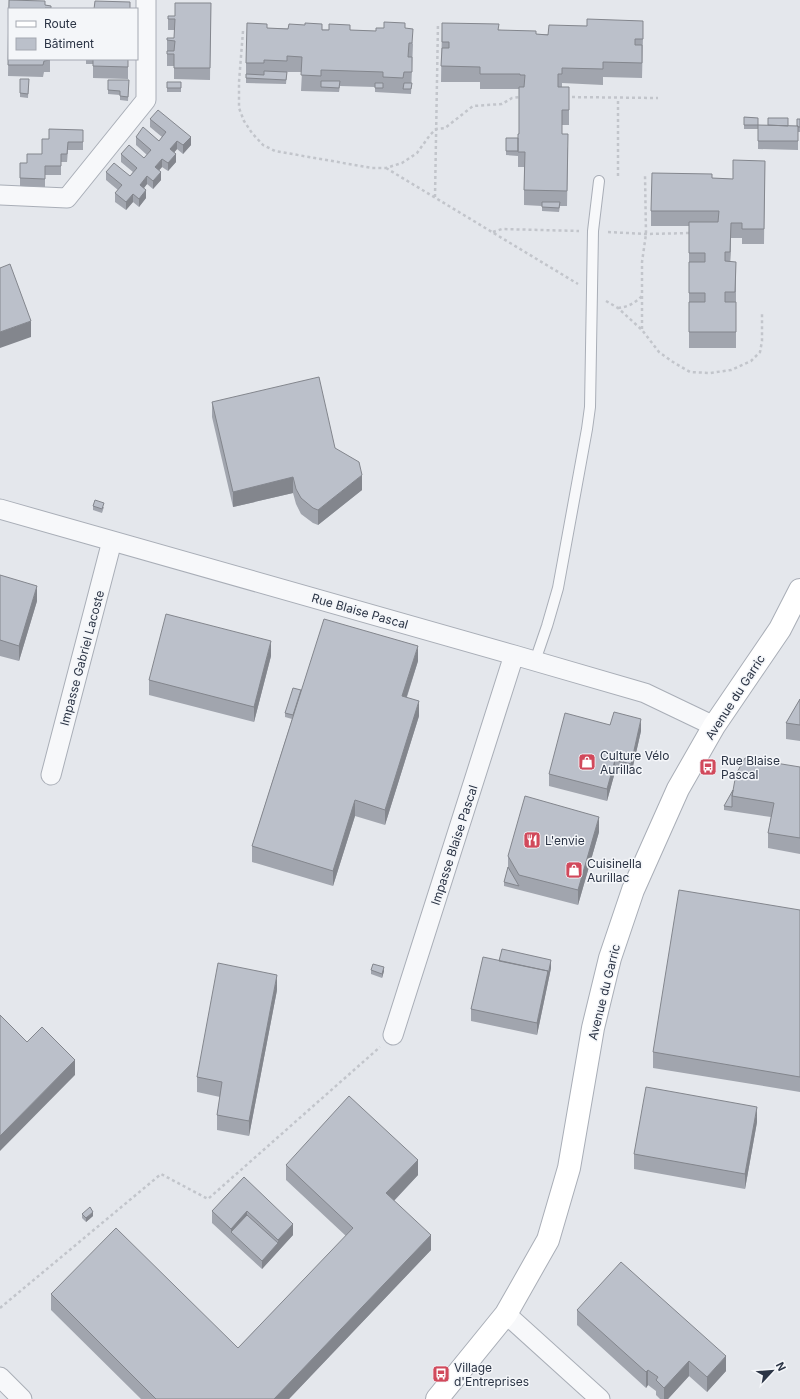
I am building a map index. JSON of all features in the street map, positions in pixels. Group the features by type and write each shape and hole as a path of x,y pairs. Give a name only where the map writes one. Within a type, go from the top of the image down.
{"street":[{"path":"0,195 67,198 146,100 146,0"},
{"name":"Rue Blaise Pascal","path":"0,509 645,693 714,726"},
{"name":"Impasse Gabriel Lacoste","path":"51,775 112,540"},
{"name":"Avenue du Garric","path":"437,1399 506,1314 548,1240 569,1168 593,1028 610,958 633,890 678,789 714,726 780,629 800,590"},
{"name":"Impasse Blaise Pascal","path":"393,1035 514,655"},
{"path":"506,1314 600,1399"},
{"path":"0,1377 22,1399"}],"lane":[{"path":"535,661 558,588 590,407 593,231 599,181"}],"path":[{"path":"435,197 438,23"},
{"path":"243,31 239,82 239,108 244,121 252,134 263,145 275,151 372,168 386,168 402,163 416,153 436,129 446,128 473,106 502,104 512,98 520,97"},
{"path":"565,97 658,98"},
{"path":"618,98 618,176"},
{"path":"642,330 642,262 646,234 645,174"},
{"path":"618,308 627,307 642,296"},
{"path":"0,1308 160,1174 208,1199 393,1035"}],"building":[{"path":"9,0 45,1 45,5 51,6 51,8 9,8"},
{"path":"95,1 130,2 130,8 94,8"},
{"path":"175,3 211,3 210,68 174,68 174,54 167,54 167,51 174,51 175,41 167,40 167,38 174,38 175,19 168,19 168,16 175,16"},
{"path":"587,19 643,21 643,39 635,39 635,45 642,45 642,63 603,62 603,69 562,68 562,74 558,74 558,87 569,87 569,110 562,110 562,134 568,134 567,191 524,190 525,152 518,152 518,134 519,87 524,87 525,75 480,74 480,67 441,66 442,48 449,48 449,42 442,42 442,23 499,24 498,30 536,31 536,34 548,35 549,25 587,26"},
{"path":"384,22 405,23 405,28 413,29 412,43 409,43 408,57 412,57 412,72 404,72 403,78 383,77 383,72 321,70 321,76 301,75 302,57 287,56 287,61 264,60 264,63 246,63 247,23 267,24 267,28 288,29 289,24 322,24 322,30 329,30 329,24 350,25 350,30 376,31 376,28 384,28"},
{"path":"8,60 50,60 44,61 43,65 8,65"},
{"path":"93,60 128,60 128,67 93,66"},
{"path":"264,71 287,72 286,80 246,78 246,74 264,75"},
{"path":"20,79 29,79 28,94 20,93"},
{"path":"108,80 129,80 128,97 120,96 120,91 108,90"},
{"path":"321,81 340,81 339,88 321,87"},
{"path":"167,82 181,82 181,88 167,88"},
{"path":"375,83 383,83 383,88 375,88"},
{"path":"404,83 412,83 411,89 403,89"},
{"path":"158,110 191,137 183,145 177,141 170,149 176,154 168,163 162,159 155,167 161,172 153,181 147,176 140,185 146,190 139,199 133,194 126,202 115,193 122,185 106,172 114,163 130,176 137,168 121,154 129,145 144,158 151,150 136,137 143,127 159,141 166,132 150,119"},
{"path":"744,117 758,118 758,125 744,125"},
{"path":"768,118 788,118 788,126 768,125"},
{"path":"797,119 800,119 800,127 797,126"},
{"path":"758,125 798,126 798,141 758,141"},
{"path":"49,129 83,130 83,142 68,142 67,154 61,154 61,166 45,166 45,179 20,178 20,163 27,163 27,154 42,154 42,139 49,139"},
{"path":"506,138 518,138 518,151 506,151"},
{"path":"733,160 765,161 764,229 742,229 742,223 731,223 730,252 725,252 725,261 736,262 735,292 725,292 725,302 736,302 736,332 689,332 689,302 705,302 705,293 689,293 689,262 705,262 705,253 689,253 689,222 718,222 719,211 651,211 652,173 712,174 712,178 733,179"},
{"path":"542,202 560,202 559,208 542,207"},
{"path":"10,264 31,321 0,332 0,268"},
{"path":"319,377 335,448 359,462 362,475 318,510 313,508 301,498 296,489 293,477 233,492 212,402"},
{"path":"95,500 104,503 102,509 93,506"},
{"path":"0,575 37,586 19,646 0,640"},
{"path":"166,614 271,641 254,707 149,680"},
{"path":"324,619 418,646 402,696 419,701 385,810 355,800 333,871 252,846"},
{"path":"293,688 301,690 293,715 285,713"},
{"path":"800,699 800,725 786,723"},
{"path":"614,712 641,719 631,764 615,760 607,789 549,774 565,713 610,725"},
{"path":"745,758 800,767 800,838 768,833 774,803 732,796 736,774"},
{"path":"733,790 732,807 724,806"},
{"path":"525,796 599,817 578,890 519,875 508,856"},
{"path":"508,867 519,886 504,882"},
{"path":"679,890 800,910 800,1077 653,1052"},
{"path":"502,949 551,960 548,975 548,971 499,961"},
{"path":"483,957 548,971 537,1023 471,1009"},
{"path":"218,963 277,975 249,1121 217,1115 222,1082 197,1077"},
{"path":"373,964 384,967 382,974 371,970"},
{"path":"0,1015 27,1042 42,1027 75,1060 0,1136"},
{"path":"646,1087 757,1107 745,1174 634,1154"},
{"path":"349,1096 418,1160 386,1193 431,1235 274,1399 156,1399 51,1294 116,1228 238,1348 353,1228 286,1165"},
{"path":"244,1177 293,1224 278,1240 247,1211 231,1229 212,1211"},
{"path":"90,1207 93,1212 86,1218 82,1214"},
{"path":"247,1215 278,1243 262,1261 231,1232"},
{"path":"621,1262 726,1356 707,1377 689,1361 664,1388 656,1380 658,1377 648,1370 646,1372 577,1310"}],"place":[{"name":"Culture Vélo Aurillac","path":"587,762"},
{"name":"Rue Blaise Pascal","path":"708,767"},
{"name":"L'envie","path":"532,840"},
{"name":"Cuisinella Aurillac","path":"574,870"},
{"name":"Village d'Entreprises","path":"441,1374"}]}
